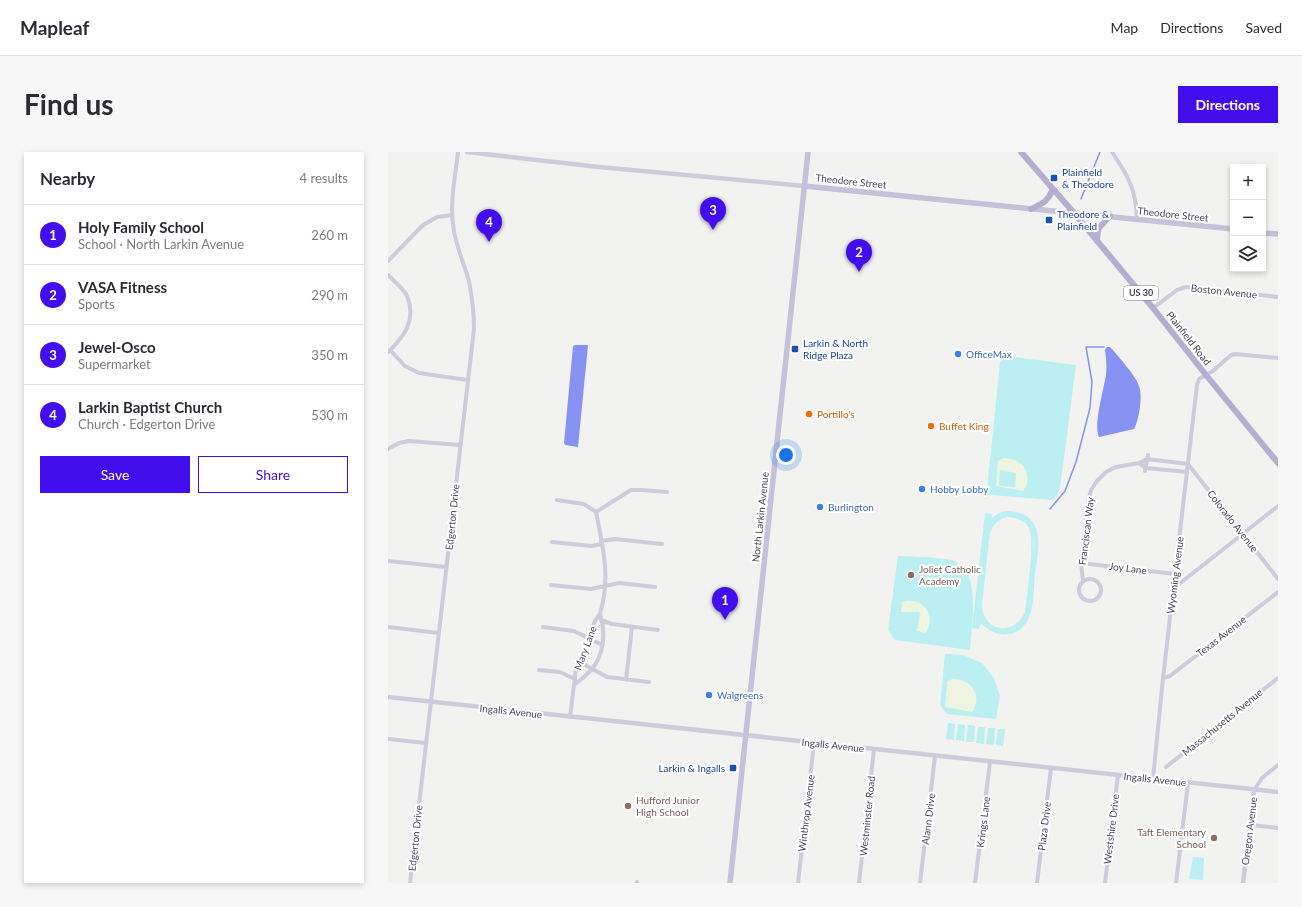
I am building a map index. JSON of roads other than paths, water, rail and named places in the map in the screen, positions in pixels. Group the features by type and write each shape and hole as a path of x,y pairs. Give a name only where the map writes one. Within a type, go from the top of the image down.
{"main road":[{"name":"North Larkin Avenue","path":"730,883 808,152"},
{"name":"Plainfield Road","path":"1021,152 1153,308 1278,463"},
{"name":"Theodore Street","path":"804,186 1230,229"},
{"path":"1031,209 1046,203 1053,188"},
{"path":"1097,241 1098,229 1110,216"},
{"path":"1266,233 1278,234"}],"street":[{"name":"Edgerton Drive","path":"410,883 474,329 474,313 468,280 459,251 452,215 452,199 458,152"},
{"name":"Theodore Street","path":"467,152 804,186"},
{"path":"1112,152 1127,176 1133,191 1136,203 1137,219"},
{"path":"388,261 423,225 437,217 452,215"},
{"path":"388,274 406,295 411,309 410,320 405,332 398,343 389,351 406,366 419,373 467,380"},
{"name":"Boston Avenue","path":"1153,308 1177,290 1186,288 1278,297"},
{"path":"1206,375 1214,371 1231,355 1235,354 1278,358"},
{"name":"Wyoming Avenue","path":"1152,779 1197,385 1199,379 1206,375"},
{"path":"388,449 399,443 409,441 460,445"},
{"path":"1146,470 1148,457 1188,464"},
{"name":"Franciscan Way","path":"1083,581 1089,579 1096,580 1099,583 1101,593 1097,599 1090,601 1082,599 1079,592 1080,584 1083,581 1081,563 1088,502 1091,490 1106,472 1116,467 1139,463 1148,457"},
{"path":"1139,463 1146,470 1187,472"},
{"name":"Colorado Avenue","path":"1188,464 1278,578"},
{"path":"557,500 584,504 596,512 631,490 667,492"},
{"path":"1174,588 1278,506"},
{"name":"Mary Lane","path":"570,717 574,678 578,660 600,614 605,586 605,559 596,512"},
{"path":"552,542 591,546 615,539 662,544"},
{"path":"388,561 446,567"},
{"name":"Joy Lane","path":"1081,563 1176,574"},
{"path":"551,585 591,589 619,583 655,587"},
{"name":"Texas Avenue","path":"1163,678 1170,676 1278,592"},
{"name":"Mary Lane","path":"574,685 592,669 600,655 604,637 603,621 600,614"},
{"path":"597,618 612,624 658,630"},
{"path":"626,680 632,626"},
{"path":"543,627 574,631 602,646"},
{"path":"388,628 439,633"},
{"path":"578,660 607,677 649,682"},
{"path":"538,670 560,672 579,681"},
{"name":"Massachusetts Avenue","path":"1166,767 1278,678"},
{"name":"Ingalls Avenue","path":"388,697 1278,792"},
{"path":"388,739 426,743"},
{"name":"Winthrop Avenue","path":"798,883 814,743"},
{"name":"Westminster Road","path":"859,883 874,749"},
{"name":"Alann Drive","path":"920,883 935,756"},
{"name":"Krings Lane","path":"976,883 990,762"},
{"name":"Oregon Avenue","path":"1243,883 1254,790 1262,778 1278,765"},
{"name":"Plaza Drive","path":"1037,883 1051,768"},
{"name":"Westshire Drive","path":"1105,883 1118,775"},
{"path":"1176,883 1188,782"},
{"path":"1250,824 1278,828"}],"water":[{"path":"588,345 578,447 565,445 564,443 573,346"},
{"path":"1110,347 1113,350 1135,377 1141,396 1139,414 1134,429 1099,437 1097,425 1106,375 1105,349"}],"waterway":[{"path":"1081,199 1100,152"},
{"path":"1050,509 1065,491 1076,462 1090,408 1092,382 1086,347 1104,347"}],"place":[{"name":"Plainfield & Theodore","path":"1054,178"},
{"name":"Theodore & Plainfield","path":"1049,220"},
{"name":"Jewel-Osco","path":"713,230"},
{"name":"Larkin Baptist Church","path":"489,242"},
{"name":"VASA Fitness","path":"859,272"},
{"name":"Larkin & North Ridge Plaza","path":"795,349"},
{"name":"OfficeMax","path":"958,354"},
{"name":"Portillo's","path":"809,414"},
{"name":"Buffet King","path":"931,426"},
{"name":"Hobby Lobby","path":"922,489"},
{"name":"Burlington","path":"820,507"},
{"name":"Joliet Catholic Academy","path":"911,575"},
{"name":"Holy Family School","path":"725,620"},
{"name":"Walgreens","path":"709,695"},
{"name":"Larkin & Ingalls","path":"733,768"},
{"name":"Hufford Junior High School","path":"628,806"},
{"name":"Taft Elementary School","path":"1214,838"}]}
